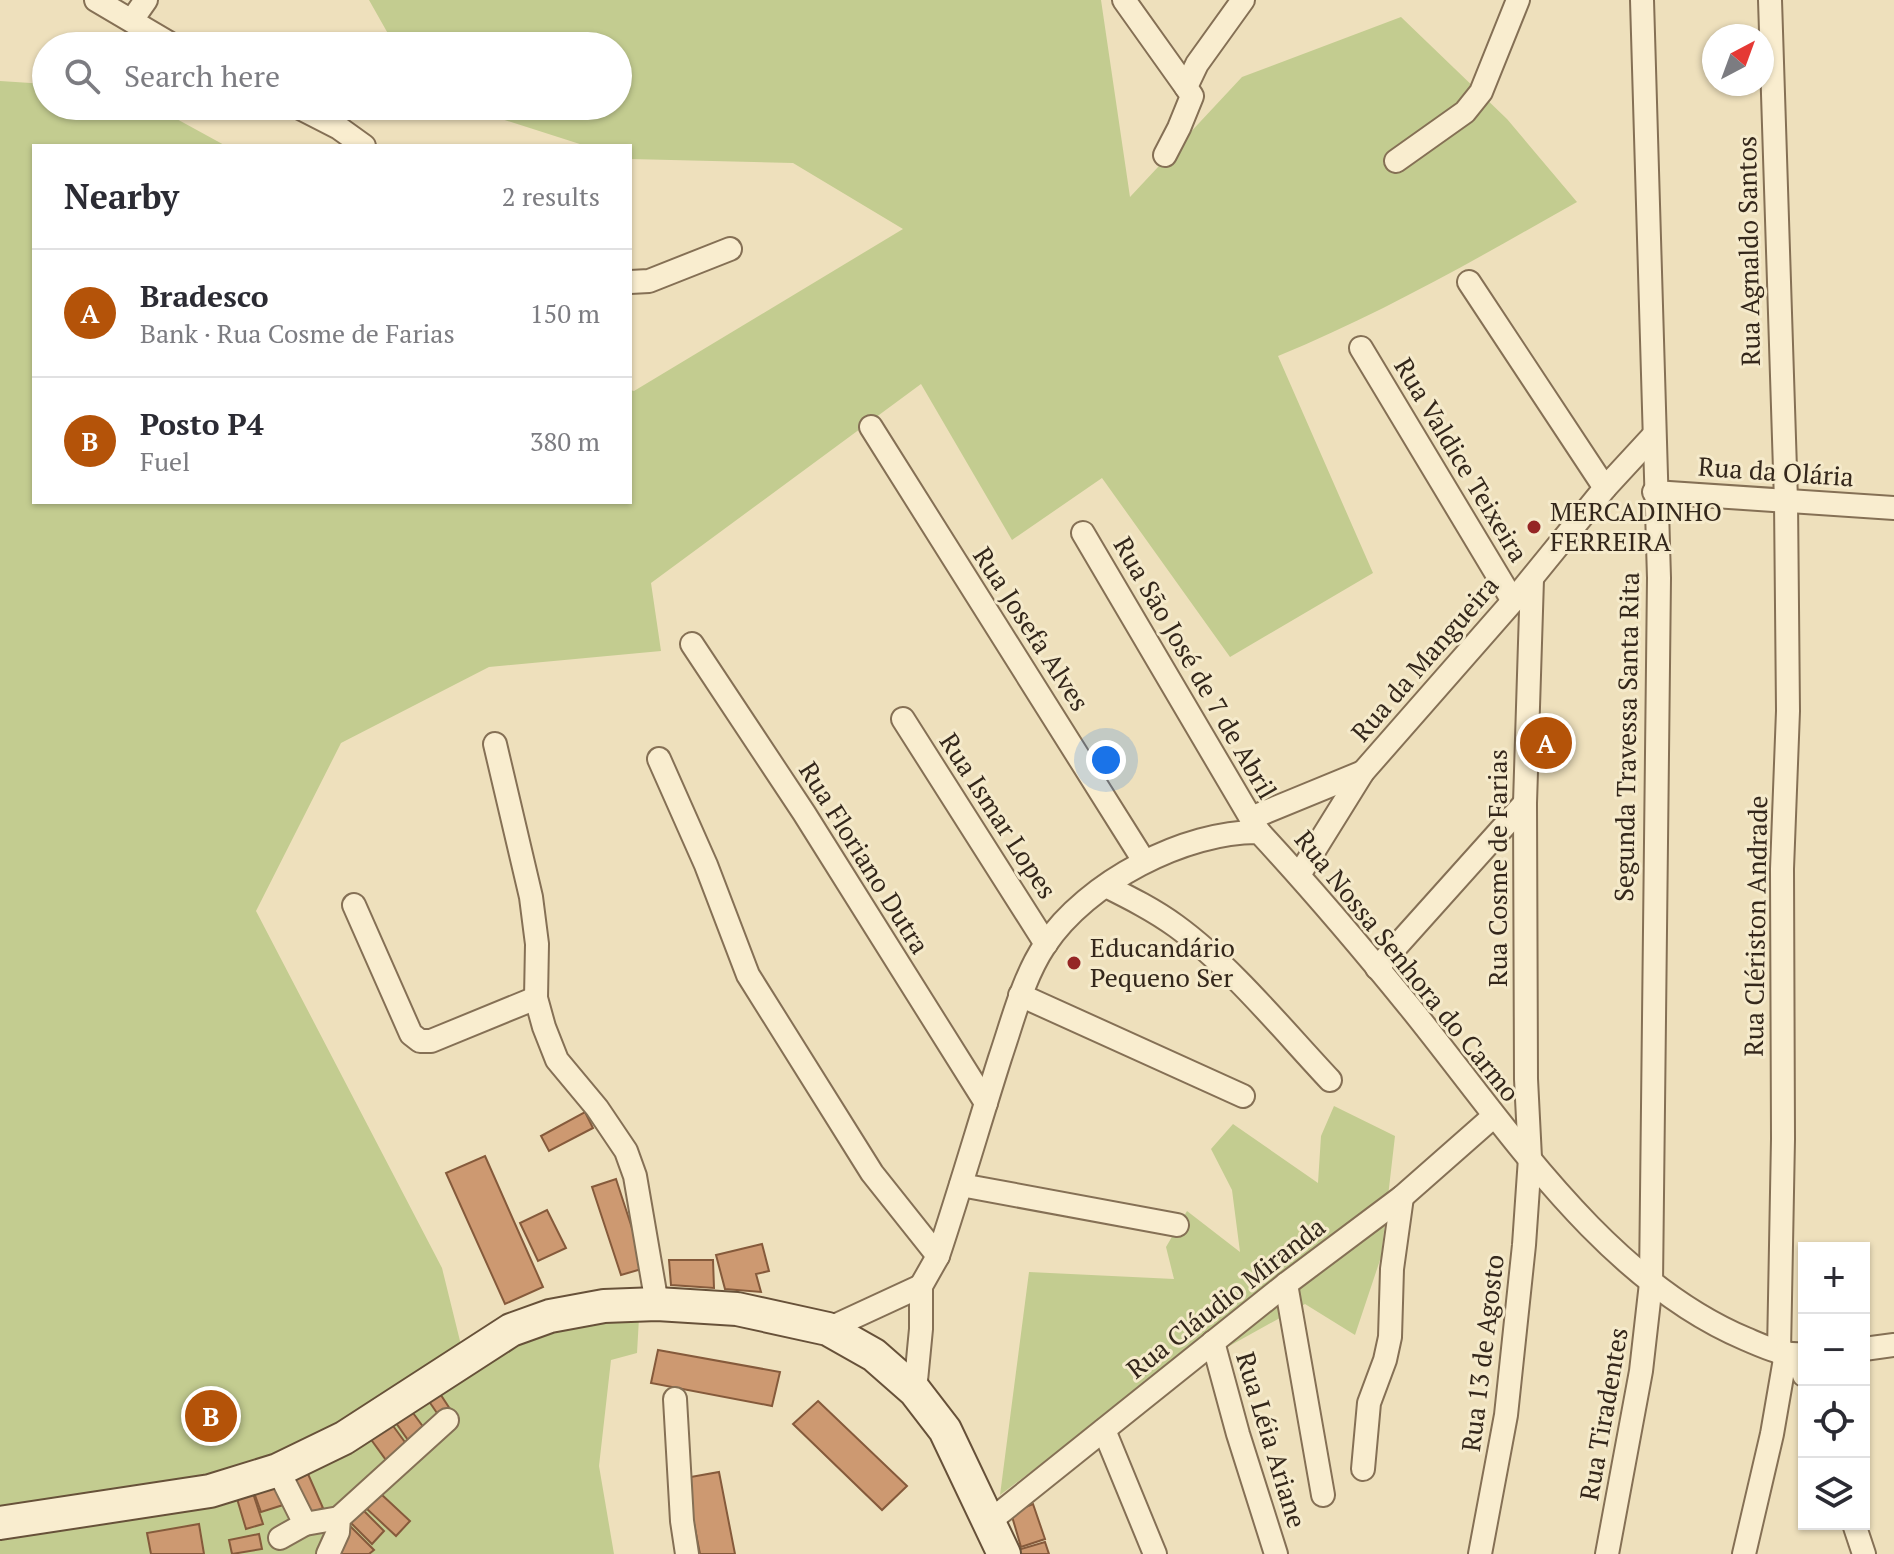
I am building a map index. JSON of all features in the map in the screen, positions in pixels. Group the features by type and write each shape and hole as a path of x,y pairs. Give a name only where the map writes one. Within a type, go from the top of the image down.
{"main road":[{"path":"10,1518 210,1491 278,1470 344,1438 511,1330 550,1316 604,1306 657,1304 737,1309 828,1329 874,1355 915,1391 945,1430 1004,1554"}],"street":[{"path":"96,0 151,32"},
{"path":"132,20 146,0"},
{"path":"1124,0 1192,96 1165,155"},
{"path":"1186,87 1211,42 1243,0"},
{"path":"1396,161 1465,112 1481,92 1518,0"},
{"name":"Segunda Travessa Santa Rita","path":"1642,0 1654,492 1659,578 1651,1283"},
{"name":"Rua Agnaldo Santos","path":"1770,0 1786,501"},
{"path":"323,120 361,144"},
{"path":"632,282 649,281 730,249"},
{"path":"1469,282 1605,488"},
{"name":"Rua Valdice Teixeira","path":"1361,348 1513,601"},
{"name":"Rua Josefa Alves","path":"871,427 1144,861"},
{"name":"Rua da Mangueira","path":"1299,875 1363,772 1653,436"},
{"name":"Rua da Olária","path":"1654,492 1894,508"},
{"name":"Rua Clériston Andrade","path":"1744,1554 1772,1434 1794,1358 1783,1139 1782,869 1788,711 1786,501"},
{"name":"Rua São José de 7 de Abril","path":"1083,533 1255,825"},
{"name":"Rua Cosme de Farias","path":"1530,1158 1526,1079 1525,803 1532,579"},
{"name":"Rua Floriano Dutra","path":"692,644 804,813 986,1103"},
{"name":"Rua Ismar Lopes","path":"903,719 1046,944"},
{"path":"495,744 531,897 537,944 536,998 557,1060 597,1108 626,1151 635,1176 657,1304"},
{"path":"659,759 706,865 748,975 872,1173 938,1256"},
{"path":"1255,825 1363,772"},
{"path":"1377,968 1525,803"},
{"name":"Rua Nossa Senhora do Carmo","path":"915,1391 921,1329 921,1286 938,1256 1020,995 1046,944 1071,916 1106,886 1144,861 1205,837 1255,825 1377,968 1494,1116 1597,1232 1651,1283 1694,1313 1794,1358"},
{"path":"1106,886 1144,905 1178,928 1254,998 1330,1080"},
{"path":"354,905 411,1034 420,1041 431,1041 536,998"},
{"path":"1020,995 1243,1096"},
{"name":"Rua Cláudio Miranda","path":"990,1521 1286,1284 1402,1197 1494,1116"},
{"name":"Rua 13 de Agosto","path":"1480,1554 1506,1415 1530,1158"},
{"path":"961,1185 1177,1225"},
{"path":"1363,1469 1369,1403 1390,1337 1392,1269 1402,1197"},
{"name":"Rua Tiradentes","path":"1607,1554 1641,1371 1651,1283"},
{"path":"1286,1284 1323,1495"},
{"path":"828,1329 921,1286"},
{"name":"Rua Léia Ariane","path":"1213,1342 1276,1554"},
{"path":"1870,1348 1894,1345"},
{"path":"675,1399 682,1521 687,1554"},
{"path":"280,1538 305,1524 339,1518 447,1420"},
{"path":"1104,1430 1155,1554"},
{"path":"278,1470 305,1524"},
{"path":"328,1554 338,1532 339,1518"},
{"path":"1856,1530 1864,1554"}],"green space":[{"path":"369,0 1101,0 1130,197 1242,77 1401,17 1507,119 1577,202 1393,303 1278,356 1373,573 1230,657 1102,478 1012,540 921,384 651,583 661,651 489,667 341,743 256,911 442,1268 461,1345 639,1318 637,1353 611,1360 599,1466 614,1554 0,1554 0,81 32,83 32,120 179,120 222,144 32,144 32,504 632,504 632,390 903,229 793,163 632,159 632,144 580,144 505,120 632,120 632,32 387,32"},
{"path":"1334,1106 1395,1136 1381,1257 1355,1335 1305,1304 1109,1413 1000,1495 1029,1272 1174,1279 1166,1247 1187,1211 1240,1252 1232,1190 1211,1149 1233,1124 1318,1183 1321,1136"}],"building":[{"path":"585,1112 593,1128 549,1151 541,1136"},
{"path":"485,1156 543,1287 505,1304 446,1173"},
{"path":"616,1179 645,1268 621,1275 592,1187"},
{"path":"547,1210 566,1248 538,1261 520,1223"},
{"path":"762,1244 769,1271 756,1274 761,1292 725,1289 716,1255"},
{"path":"669,1260 713,1260 714,1288 671,1285"},
{"path":"658,1350 780,1372 772,1406 651,1383"},
{"path":"435,1386 450,1409 439,1416 424,1394"},
{"path":"818,1401 907,1486 882,1510 793,1424"},
{"path":"405,1402 424,1428 408,1440 389,1413"},
{"path":"388,1419 407,1445 386,1460 367,1434"},
{"path":"719,1472 735,1554 700,1554 685,1478"},
{"path":"308,1474 323,1508 305,1516 289,1482"},
{"path":"275,1480 283,1505 261,1512 252,1487"},
{"path":"251,1487 263,1524 246,1529 235,1492"},
{"path":"381,1494 410,1521 396,1536 367,1509"},
{"path":"1033,1504 1045,1539 1021,1547 1011,1513"},
{"path":"362,1509 384,1531 372,1544 350,1522"},
{"path":"346,1522 374,1550 369,1554 341,1554 336,1550"},
{"path":"199,1524 204,1554 151,1554 147,1533"},
{"path":"259,1534 262,1549 232,1554 229,1540"},
{"path":"1045,1542 1049,1554 1015,1554 1014,1551"}],"place":[{"name":"MERCADINHO FERREIRA","path":"1534,527"},
{"name":"Bradesco","path":"1546,743"},
{"name":"Educandário Pequeno Ser","path":"1074,963"},
{"name":"Posto P4","path":"211,1416"}]}
